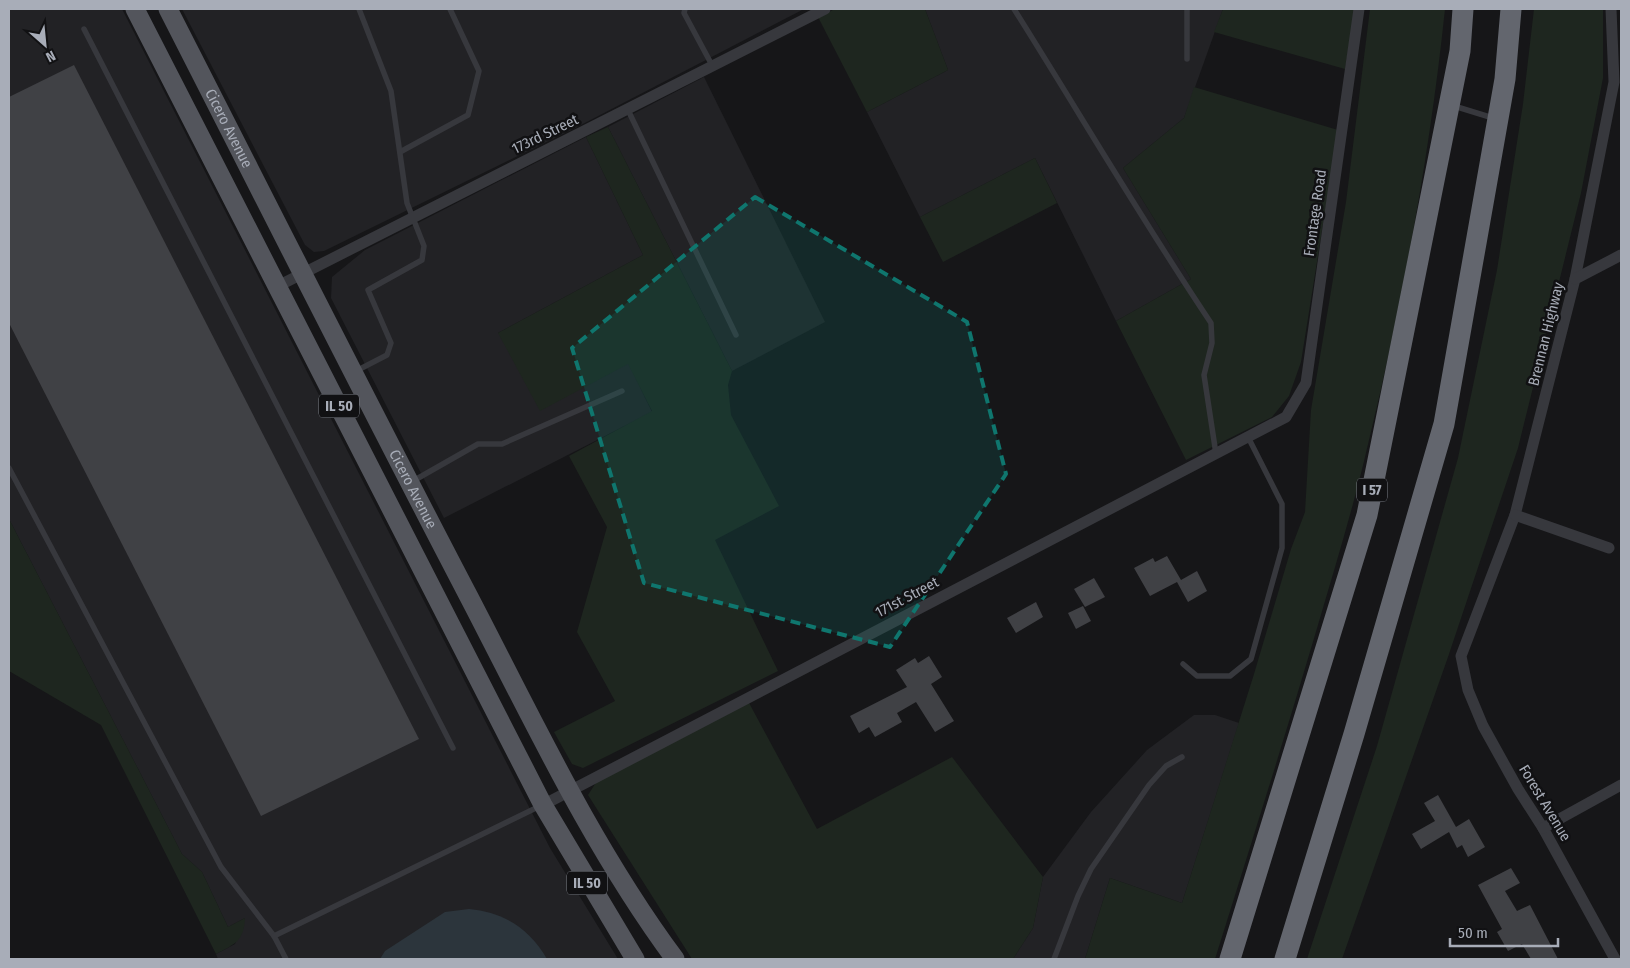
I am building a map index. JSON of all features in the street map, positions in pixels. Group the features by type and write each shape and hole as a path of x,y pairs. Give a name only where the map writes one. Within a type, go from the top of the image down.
{"highway":[{"name":"I 57","path":"1230,959 1367,515 1460,51 1462,9"},
{"path":"1285,959 1444,424 1505,79 1512,9"}],"main road":[{"name":"Cicero Avenue","path":"168,9 352,373 570,790 608,860 675,959"},
{"name":"Cicero Avenue","path":"141,11 278,286 543,805 635,959"}],"street":[{"name":"173rd Street","path":"278,286 825,9"},
{"name":"Frontage Road","path":"1286,417 1306,383 1359,9"},
{"name":"Brennan Highway","path":"1462,656 1514,516 1575,279 1614,82 1611,9"},
{"path":"1575,279 1621,255"},
{"name":"171st Street","path":"543,805 1286,417"},
{"path":"1514,516 1609,548"},
{"name":"Forest Avenue","path":"1462,656 1468,690 1483,726 1518,789 1543,828 1615,959"},
{"path":"1543,828 1621,785"}],"lane":[{"path":"352,373 387,355 391,343 368,290 422,260 424,246 407,202 391,91 359,9"},
{"path":"400,152 468,115 479,71 450,9"},
{"path":"685,9 684,13 713,67"},
{"path":"1014,9 1093,134 1142,218 1211,323 1212,343 1204,375 1216,454"},
{"path":"1186,59 1187,9"},
{"path":"84,29 453,748"},
{"path":"1449,105 1498,120"},
{"path":"628,110 736,335"},
{"path":"410,483 478,444 502,444 622,390"},
{"path":"1183,664 1197,676 1230,676 1251,659 1282,548 1282,504 1248,437"},
{"path":"9,468 222,867 274,936 286,959"},
{"path":"1054,959 1078,896 1091,869 1149,785 1166,766 1182,757"},
{"path":"274,936 543,805"}],"highlighted area":[{"path":"755,197 967,322 1006,474 890,647 644,583 572,348"}],"shaded area":[{"path":"9,9 122,9 550,848 618,959 218,959 216,954 235,944 245,918 228,927 202,872 182,854 9,519"},
{"path":"182,9 804,9 577,127 324,251 314,252 305,245"},
{"path":"835,9 925,9 948,70 867,112 818,17"},
{"path":"925,9 1223,9 1184,118 1123,168 1191,279 1116,321 1035,158 920,217 867,112 948,70"},
{"path":"1223,9 1355,9 1345,69 1214,32"},
{"path":"1370,9 1445,9 1432,117 1414,226 1393,333 1357,489 1303,676 1215,959 1085,959 1110,878 1182,903 1291,549 1305,512 1311,410 1346,202"},
{"path":"1534,9 1603,9 1603,78 1581,193 1518,448 1448,657 1342,959 1307,959 1377,746 1458,458 1497,270 1523,104"},
{"path":"704,77 825,322 732,371 608,127"},
{"path":"1194,87 1338,130 1301,362 1289,396 1272,417 1186,460 1116,321 1191,279 1123,168 1184,118"},
{"path":"608,127 732,371 728,385 731,415 779,506 715,540 778,671 583,768 572,764 554,732 615,701 577,632 607,527 569,456 652,411 628,364 540,411 498,333 643,255 586,137"},
{"path":"586,137 643,255 498,333 629,364 652,412 444,518 331,298 332,277 365,250"},
{"path":"1035,158 1057,203 943,262 920,217"},
{"path":"9,519 182,854 202,872 228,927 245,918 243,932 237,941 216,954 101,725 9,671"},
{"path":"748,701 817,829 952,757 1043,877 1033,928 1013,959 692,959 588,795 597,781"},
{"path":"1194,715 1215,715 1239,723 1182,903 1110,878 1085,959 1013,959 1033,928 1043,877 1091,812 1147,750"},
{"path":"469,909 493,914 514,924 532,939 547,959 380,959 385,951 445,912"}],"building":[{"path":"74,65 419,739 261,816 9,323 9,97"},
{"path":"1167,556 1181,580 1197,571 1207,591 1188,602 1177,582 1150,596 1134,568 1153,558 1155,562"},
{"path":"1094,578 1105,597 1085,607 1074,589"},
{"path":"1036,602 1043,617 1016,633 1007,618"},
{"path":"1083,606 1091,621 1076,629 1068,613"},
{"path":"929,656 942,677 931,684 954,721 935,732 916,702 897,713 902,722 875,737 869,727 859,733 850,716 907,687 896,670 915,658 918,663"},
{"path":"1438,795 1456,827 1469,819 1485,847 1468,857 1462,845 1457,848 1449,832 1421,849 1412,834 1435,821 1424,803"},
{"path":"1511,868 1520,883 1505,891 1517,911 1530,905 1558,959 1531,959 1522,944 1508,951 1497,932 1502,929 1478,885"}]}
